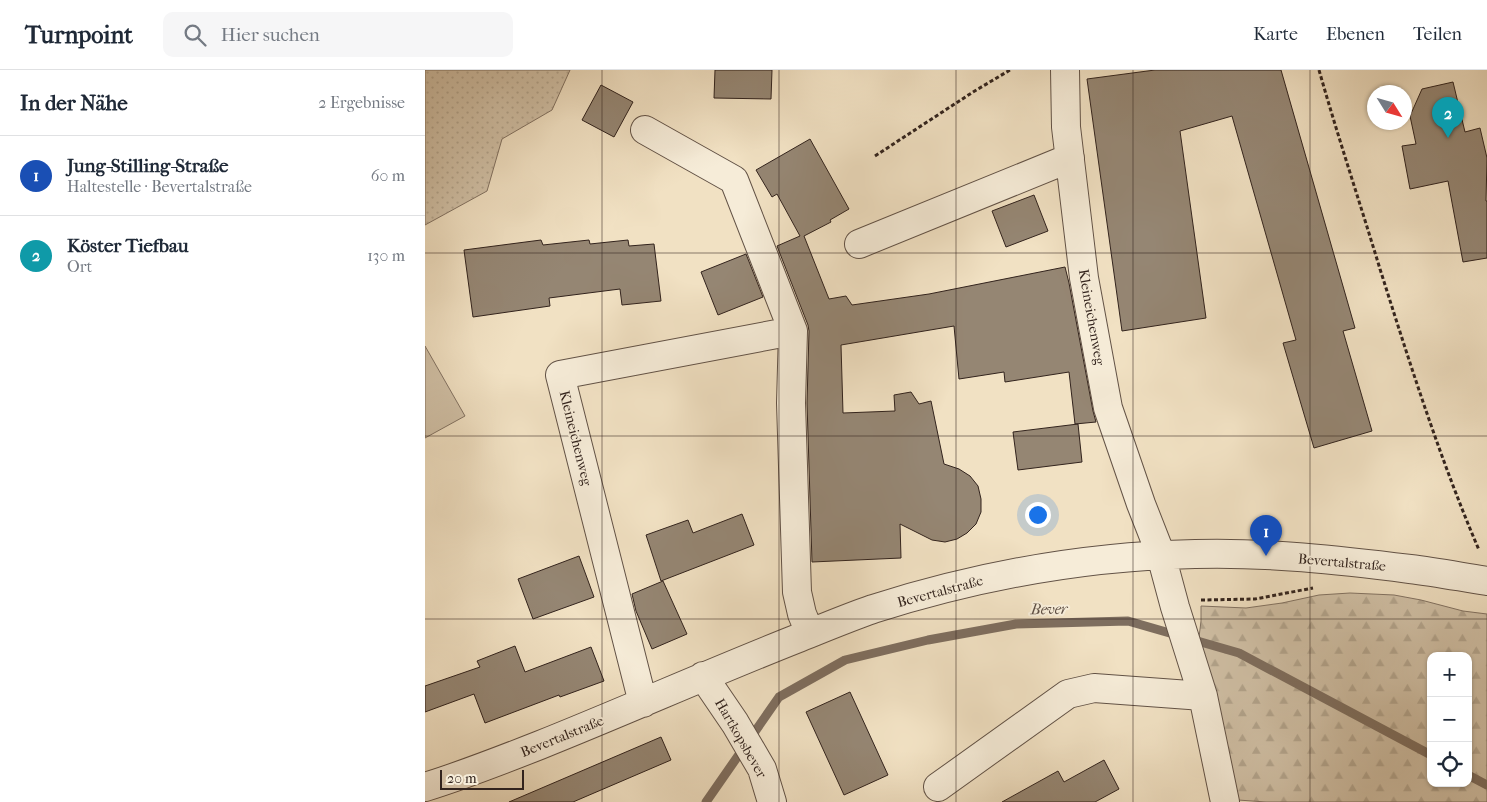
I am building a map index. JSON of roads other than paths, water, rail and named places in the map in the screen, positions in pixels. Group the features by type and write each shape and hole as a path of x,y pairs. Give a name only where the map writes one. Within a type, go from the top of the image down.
{"street":[{"name":"Kleineichenweg","path":"1065,70 1066,127 1084,278 1109,408 1141,504 1161,555 1203,696 1225,802"},
{"path":"645,130 734,180 793,331 791,403 797,592 802,614 810,634"},
{"path":"859,244 1070,158"},
{"name":"Kleineichenweg","path":"643,703 560,374 793,331"},
{"name":"Bevertalstraße","path":"425,787 494,763 643,703 703,676 871,610 971,582 1097,561 1161,555 1237,554 1306,558 1412,569 1482,580"},
{"name":"Hartkopsbever","path":"703,676 735,723 762,769 772,802"},
{"path":"938,788 1068,694 1094,688 1203,696"}],"waterway":[{"name":"Bever","path":"706,802 779,697 845,660 928,640 1016,624 1128,621 1239,653 1427,753"},
{"name":"Bever","path":"1472,777 1487,785"}],"place":[{"name":"Köster Tiefbau","path":"1448,138"},
{"name":"Jung-Stilling-Straße","path":"1266,556"}]}
